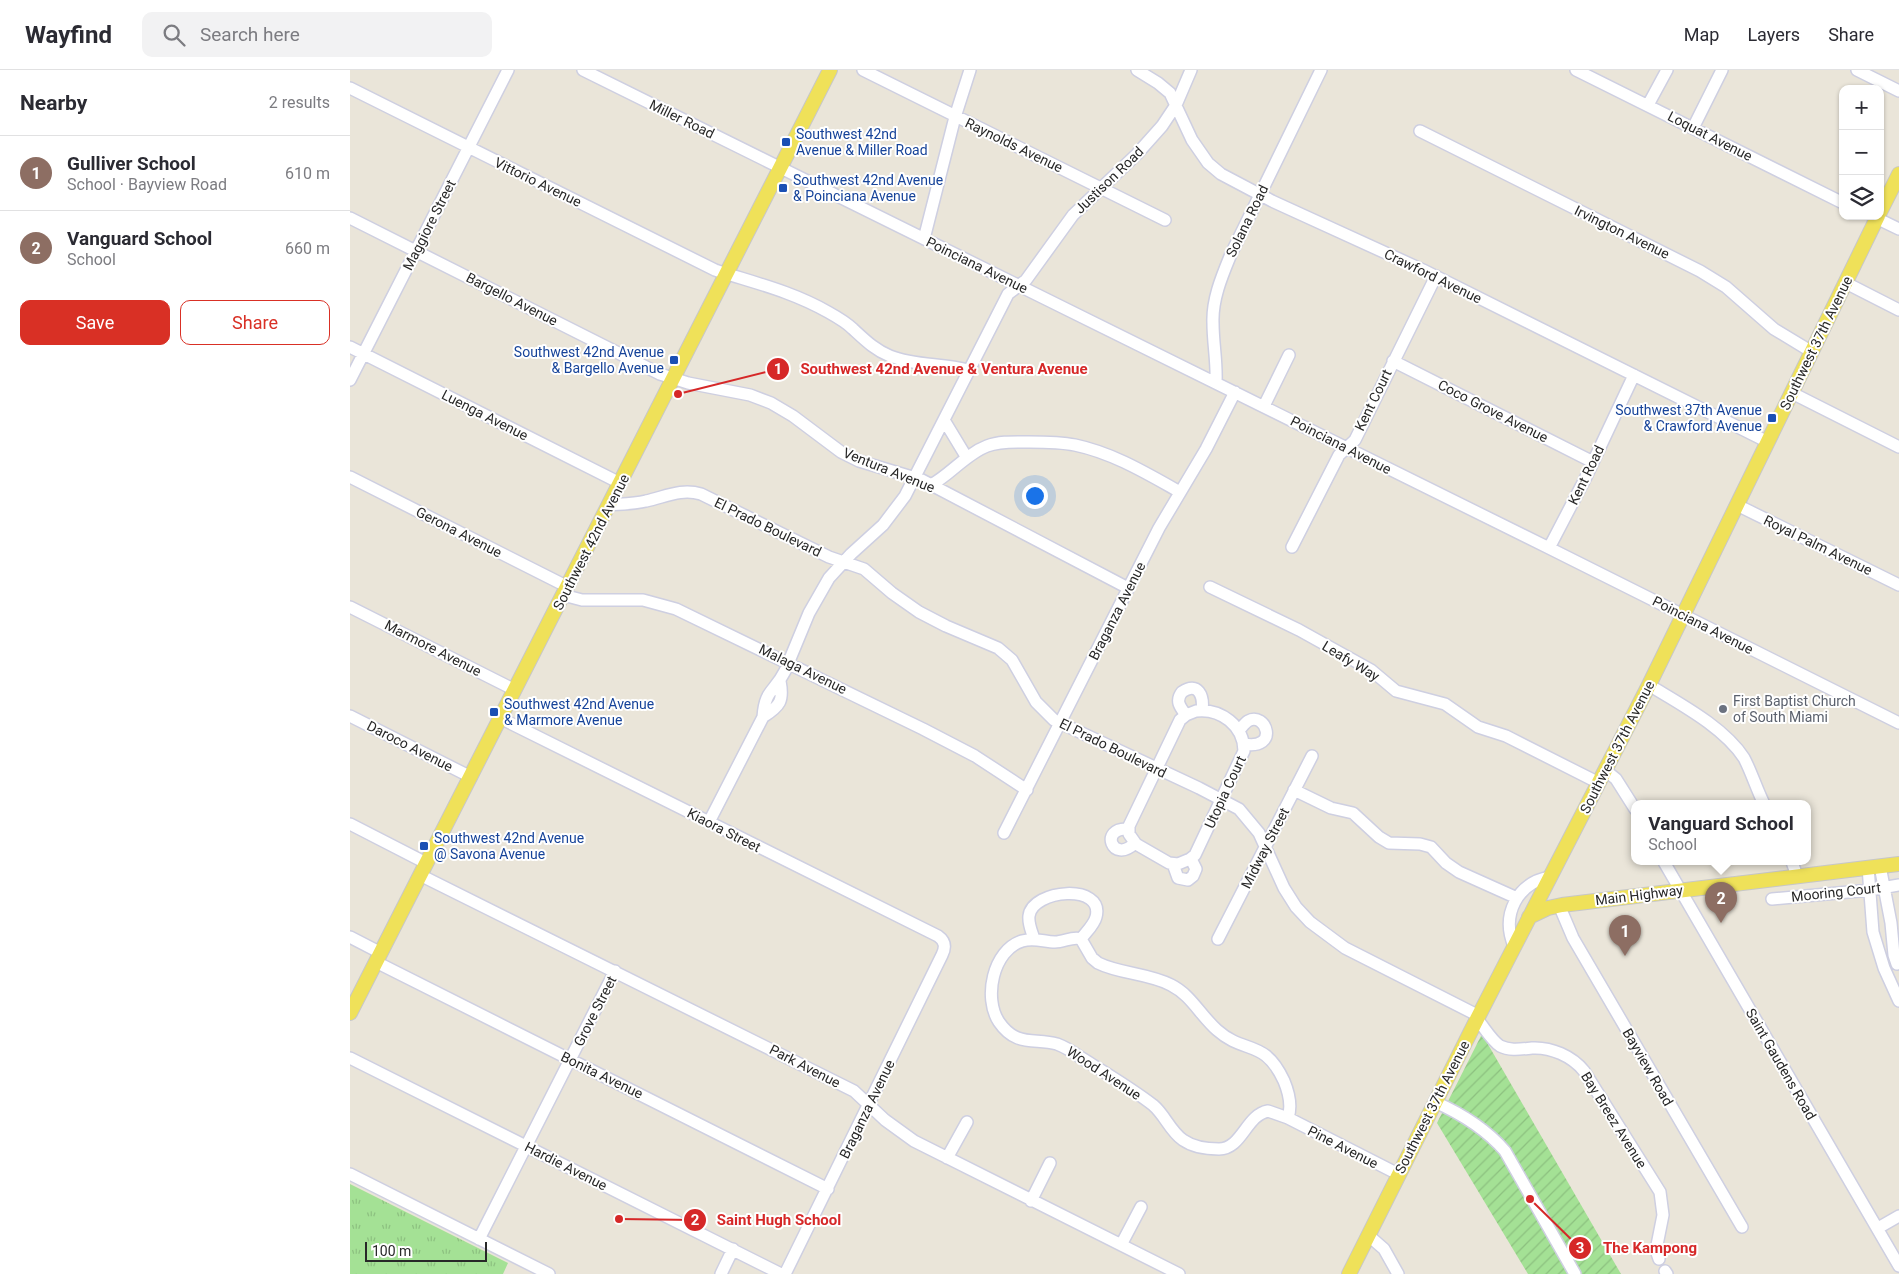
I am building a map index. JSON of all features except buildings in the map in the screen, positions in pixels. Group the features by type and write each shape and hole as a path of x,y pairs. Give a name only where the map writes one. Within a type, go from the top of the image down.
{"main road":[{"name":"Southwest 42nd Avenue","path":"350,1013 830,70"},
{"name":"Southwest 37th Avenue","path":"1884,203 1899,174"},
{"name":"Southwest 37th Avenue","path":"1348,1274 1649,685 1875,220"},
{"name":"Main Highway","path":"1529,917 1558,906 1899,864"},
{"path":"1548,881 1550,899 1558,906"}],"street":[{"name":"Maggiore Street","path":"350,380 508,70"},
{"name":"Miller Road","path":"583,70 781,168"},
{"name":"Raynolds Avenue","path":"863,70 1165,220"},
{"path":"924,239 955,117 970,70"},
{"name":"Crawford Avenue","path":"1137,70 1165,88 1173,97 1188,134 1208,163 1221,174 1260,195 1436,276 1768,442"},
{"name":"Justison Road","path":"710,822 763,717 765,699 780,681 789,662 813,604 830,578 844,562 876,533 905,496 1008,294 1030,274 1073,216 1162,126 1176,105 1191,70"},
{"name":"Solana Road","path":"1216,382 1216,356 1212,324 1216,295 1231,254 1321,70"},
{"name":"Loquat Avenue","path":"1576,70 1839,201"},
{"path":"1648,106 1667,70"},
{"path":"1693,128 1722,70"},
{"path":"1857,70 1899,91"},
{"name":"Vittorio Avenue","path":"350,88 715,270 779,289 808,300 848,324 866,342 888,355 914,362 968,370"},
{"name":"Irvington Avenue","path":"1420,131 1700,271 1726,287 1774,329 1812,352"},
{"name":"Poinciana Avenue","path":"781,168 1216,382 1899,723"},
{"name":"Bargello Avenue","path":"350,218 660,374 674,378"},
{"path":"1884,220 1899,229"},
{"name":"Kent Court","path":"1292,547 1339,455 1354,440 1436,276"},
{"path":"1846,283 1899,310"},
{"name":"Luenga Avenue","path":"350,347 620,483"},
{"path":"1264,406 1290,355"},
{"name":"Coco Grove Avenue","path":"1392,361 1593,462"},
{"name":"Kent Road","path":"1549,548 1593,462 1634,374"},
{"name":"Ventura Avenue","path":"674,378 766,400 793,416 841,452 860,461 915,477 1128,588"},
{"name":"Braganza Avenue","path":"1004,833 1128,588 1180,492 1206,449 1235,392"},
{"path":"1792,393 1899,447"},
{"path":"944,420 967,458"},
{"path":"931,485 942,479 967,458 987,446 1002,442 1041,442 1074,445 1120,460 1180,492"},
{"name":"Gerona Avenue","path":"350,477 566,591"},
{"name":"El Prado Boulevard","path":"609,505 644,502 680,492 696,493 844,562 864,569 900,599 925,616 998,648 1012,660 1043,710 1054,720 1221,799 1238,809 1259,833 1282,884 1296,907 1329,938 1372,963 1478,1018"},
{"name":"Royal Palm Avenue","path":"1737,505 1899,586"},
{"name":"Leafy Way","path":"1210,587 1298,630 1371,670 1396,690 1440,702 1478,727 1506,736 1602,776"},
{"name":"Malaga Avenue","path":"566,591 582,600 642,600 667,606 708,623 969,753 1026,790"},
{"name":"Marmore Avenue","path":"350,607 515,690"},
{"path":"1649,685 1726,737 1746,761 1762,800"},
{"path":"1186,715 1180,708 1178,701 1182,692 1188,689 1195,689 1201,694 1203,701 1202,710"},
{"path":"1173,864 1178,878 1188,880 1195,874 1196,869 1190,859 1173,864 1142,849 1130,837 1128,829 1130,821 1180,720 1186,715 1202,710 1220,714 1239,730 1252,720 1260,721 1266,728 1266,738 1261,744 1244,744"},
{"name":"Daroco Avenue","path":"350,716 470,777"},
{"name":"Kiaora Street","path":"500,718 938,936 945,944"},
{"name":"Utopia Court","path":"1190,859 1196,852 1242,758 1244,744 1239,730"},
{"name":"Midway Street","path":"1218,939 1312,756"},
{"path":"1602,776 1616,778 1631,802"},
{"path":"1294,790 1331,808 1353,813 1383,840 1389,843 1420,844 1431,847 1446,863 1458,872 1517,898"},
{"name":"Park Avenue","path":"350,824 424,869 615,971 847,1087 857,1093 885,1120 906,1136 1031,1201 1179,1274"},
{"path":"1128,829 1119,829 1114,832 1111,837 1113,845 1122,851 1127,850 1135,843"},
{"name":"Saint Gaudens Road","path":"1666,865 1899,1266"},
{"path":"1793,865 1797,876"},
{"path":"1874,867 1884,887 1891,923 1892,943 1898,966 1884,968"},
{"path":"1874,867 1870,890 1873,932 1884,968 1899,1001"},
{"path":"1514,946 1509,925 1517,898 1530,884 1548,881"},
{"name":"Mooring Court","path":"1772,899 1870,890 1899,885"},
{"path":"1034,939 1029,920 1032,908 1041,900 1074,894 1084,895 1091,899 1097,911 1095,920 1081,939 1092,958 1098,963 1160,980 1175,987 1192,1000 1221,1034 1266,1055 1277,1067 1288,1090 1290,1101 1288,1118"},
{"name":"Bayview Road","path":"1558,906 1573,938 1742,1226"},
{"name":"Bonita Avenue","path":"350,937 378,957 571,1060 828,1189"},
{"name":"Wood Avenue","path":"1081,939 1075,938 1056,942 1034,939 1016,943 1005,951 993,982 992,1001 994,1013 1002,1027 1014,1036 1029,1042 1057,1044 1074,1053 1154,1106 1181,1138 1196,1146 1217,1149 1228,1148 1253,1119 1265,1111 1271,1111 1288,1118"},
{"name":"Braganza Avenue","path":"783,1274 870,1104 942,955 945,944"},
{"name":"Grove Street","path":"479,1239 615,971"},
{"name":"Bay Breez Avenue","path":"1478,1018 1496,1042 1503,1047 1517,1049 1538,1048 1556,1052 1571,1059 1584,1070 1660,1192 1662,1215 1656,1250 1659,1259"},
{"name":"Hardie Avenue","path":"350,1058 783,1274"},
{"path":"1435,1102 1459,1113 1478,1126 1505,1151 1575,1274"},
{"name":"Pine Avenue","path":"1288,1118 1398,1174"},
{"path":"947,1158 967,1122"},
{"path":"1031,1201 1050,1163"},
{"path":"350,1174 549,1274"},
{"path":"1121,1245 1141,1207"},
{"path":"1878,1228 1899,1216"},
{"path":"1368,1235 1384,1249 1398,1274"},
{"path":"720,1274 733,1249"}],"green space":[{"path":"1482,1034 1621,1274 1528,1274 1437,1123"},
{"path":"350,1184 508,1263 503,1274 350,1274"}],"place":[{"name":"Southwest 42nd Avenue & Miller Road","path":"786,142"},
{"name":"Southwest 42nd Avenue & Poinciana Avenue","path":"783,188"},
{"name":"Southwest 42nd Avenue & Bargello Avenue","path":"674,360"},
{"name":"Southwest 42nd Avenue & Ventura Avenue","path":"678,394"},
{"name":"Southwest 37th Avenue & Crawford Avenue","path":"1772,418"},
{"name":"First Baptist Church of South Miami","path":"1723,709"},
{"name":"Southwest 42nd Avenue & Marmore Avenue","path":"494,712"},
{"name":"Southwest 42nd Avenue @ Savona Avenue","path":"424,846"},
{"name":"Vanguard School","path":"1721,923"},
{"name":"Gulliver School","path":"1625,956"},
{"name":"The Kampong","path":"1530,1199"},
{"name":"Saint Hugh School","path":"619,1219"}]}
